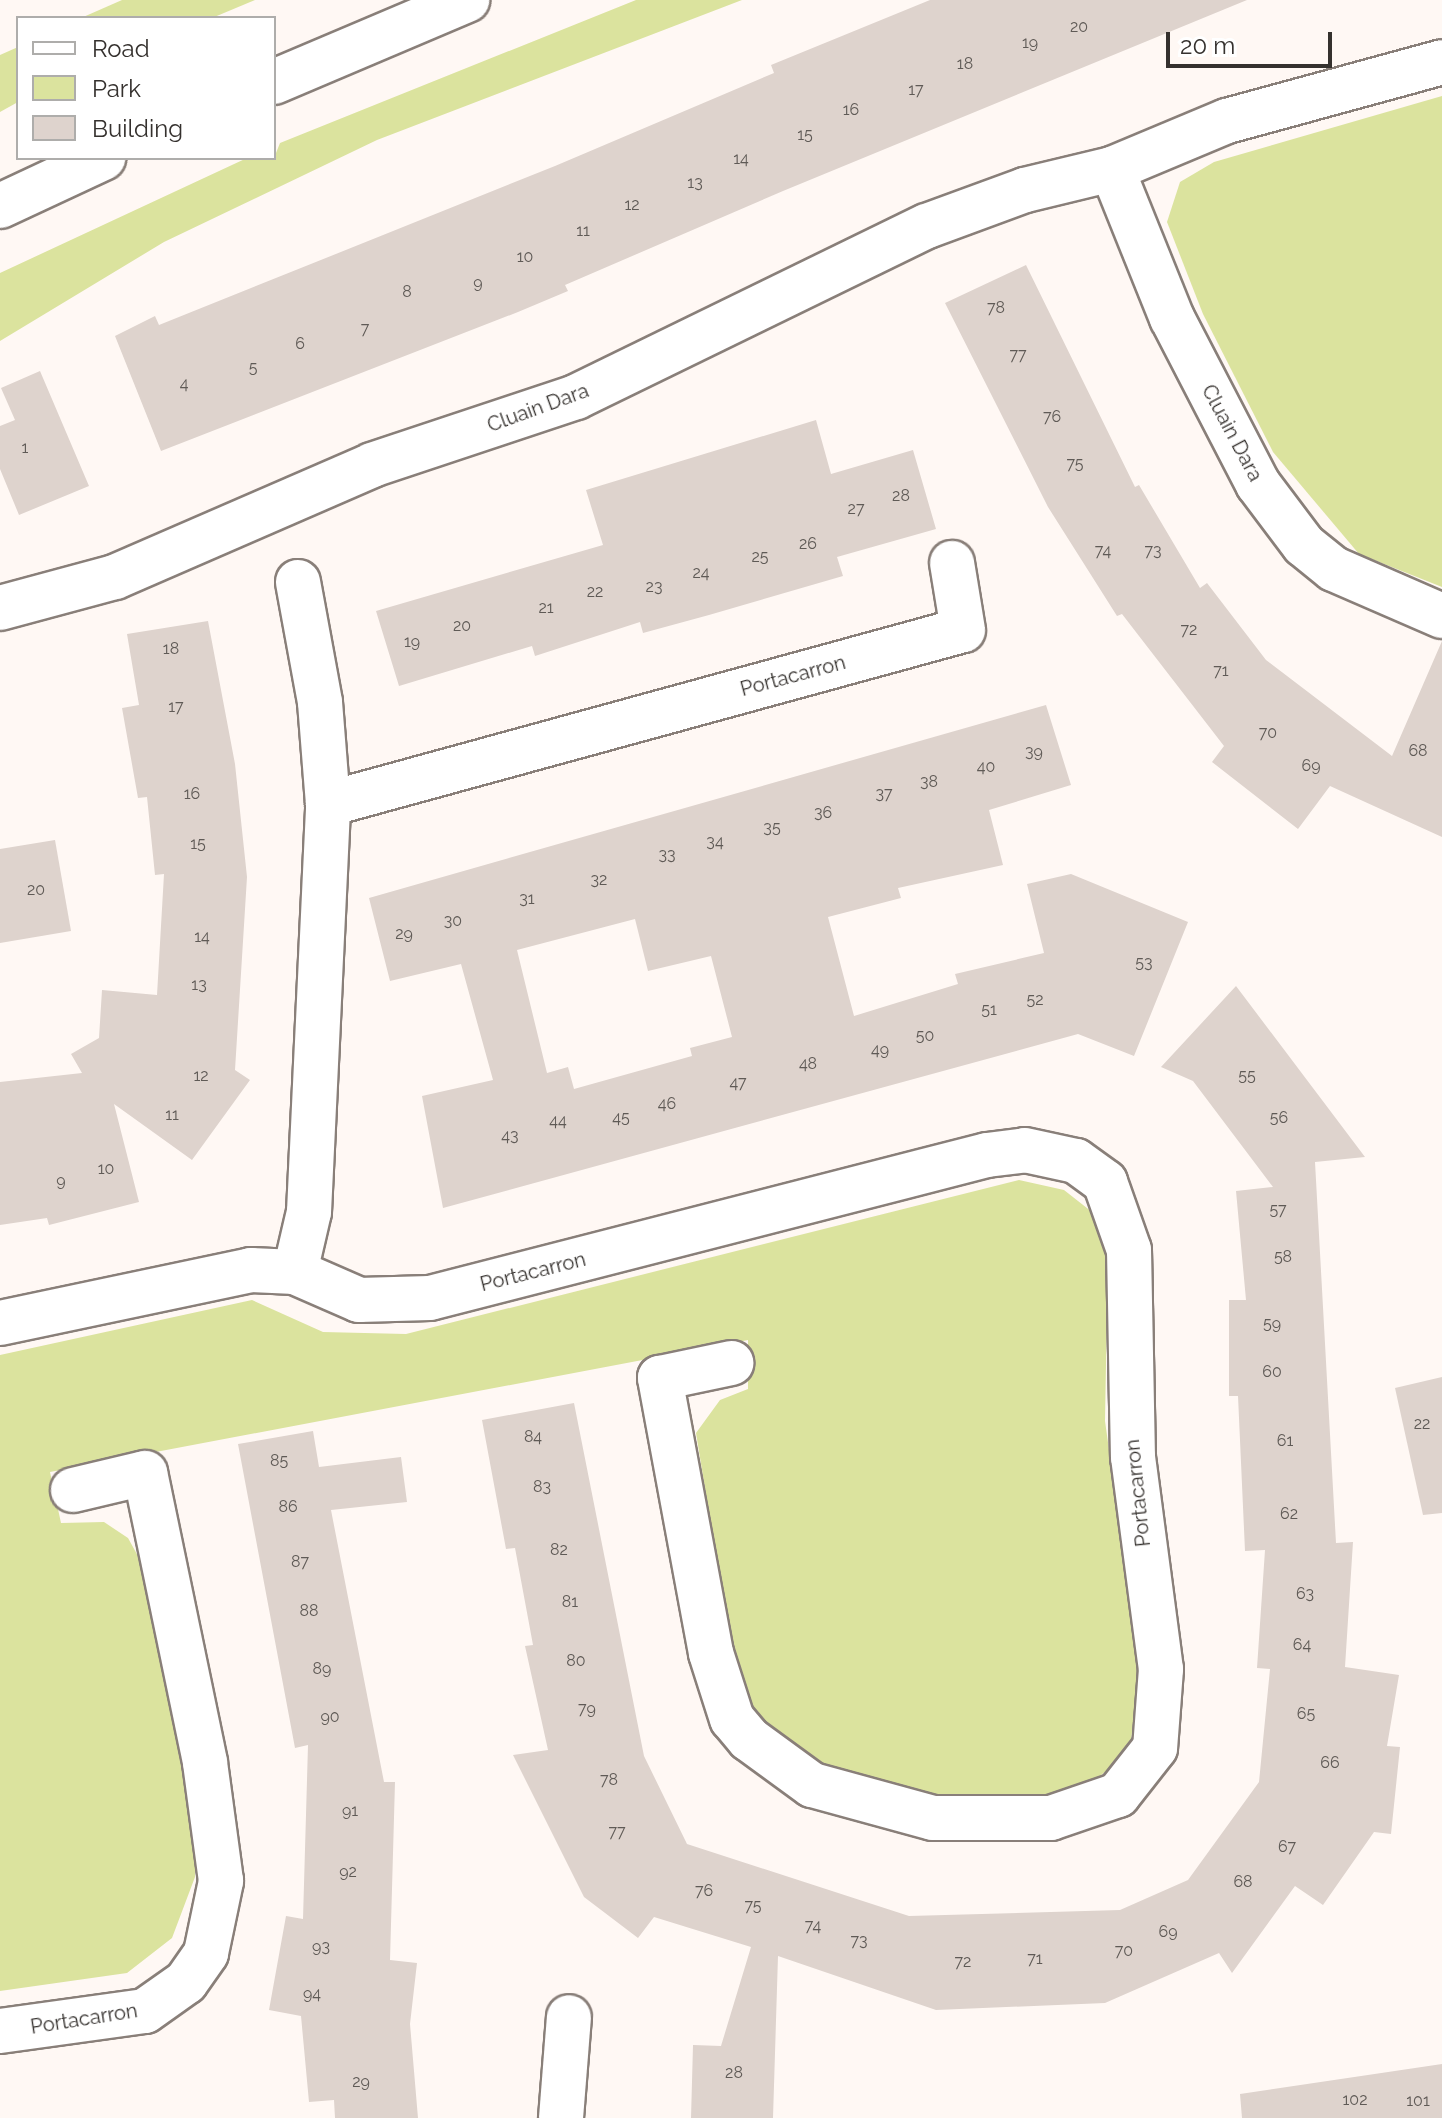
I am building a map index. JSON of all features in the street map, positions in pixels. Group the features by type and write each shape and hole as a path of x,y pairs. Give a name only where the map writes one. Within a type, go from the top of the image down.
{"street":[{"path":"276,81 467,0"},
{"name":"Cluain Dara","path":"0,608 115,577 372,465 576,397 927,226 1025,190 1112,169 1227,121 1442,62"},
{"path":"0,206 99,160"},
{"name":"Cluain Dara","path":"1112,169 1172,318 1267,496 1304,545 1334,569 1442,616"},
{"name":"Portacarron","path":"328,804 963,630 952,563"},
{"path":"295,1272 309,1212 328,804 320,702 298,582"},
{"name":"Portacarron","path":"0,1323 227,1272 295,1272 359,1300 430,1298 987,1155 1025,1150 1076,1161 1105,1182 1113,1197 1132,1273 1133,1457 1163,1694 1155,1748 1138,1775 1092,1809 976,1821 853,1802 776,1765 732,1719 720,1685 660,1378 731,1363"},
{"name":"Portacarron","path":"0,2031 145,2011 186,1982 206,1953 221,1881 205,1762 145,1473 73,1490"},
{"path":"561,2118 569,2017"}],"green space":[{"path":"122,0 255,0 217,16 86,16"},
{"path":"636,0 742,0 377,140 164,242 0,341 0,273 243,160 276,160 280,143"},
{"path":"16,48 16,103 0,112 0,55"},
{"path":"1442,96 1442,587 1359,554 1273,452 1203,314 1167,222 1180,182 1214,162"},
{"path":"1019,1180 1064,1190 1092,1212 1108,1253 1105,1421 1139,1664 1130,1752 1096,1779 1046,1795 967,1800 870,1786 805,1757 749,1709 735,1673 696,1433 720,1400 748,1389 748,1340 50,1472 61,1523 104,1522 128,1538 138,1556 195,1828 195,1877 172,1938 127,1973 0,1991 0,1355 252,1300 323,1332 406,1334"}],"building":[{"path":"930,0 1247,0 783,191 565,285 568,291 518,312 161,451 115,336 155,316 159,325 555,166 774,73 771,65"},
{"path":"1026,265 1135,487 1139,485 1200,588 1207,583 1266,660 1392,756 1442,641 1442,837 1330,786 1298,829 1212,762 1224,746 1122,614 1117,616 1048,507 945,303"},
{"path":"40,371 89,486 19,515 0,469 0,426 15,420 1,388"},
{"path":"816,420 831,474 913,450 936,529 837,557 843,576 643,633 640,622 535,656 532,646 399,686 376,611 603,545 586,490"},
{"path":"208,621 235,764 247,877 235,1070 250,1080 192,1160 114,1104 139,1202 49,1225 47,1218 0,1225 0,1082 82,1073 71,1054 99,1038 102,990 157,995 164,874 155,875 147,797 138,798 122,708 139,705 127,634"},
{"path":"1046,705 1071,785 989,810 1003,865 898,888 901,898 828,917 854,1016 958,984 955,974 1044,953 1027,884 1071,874 1188,922 1134,1056 1078,1034 443,1208 422,1096 493,1080 461,964 390,981 369,898","holes":["635,919 648,971 711,956 732,1037 690,1048 692,1056 574,1089 568,1067 547,1073 517,950"]},
{"path":"55,840 71,931 0,943 0,849"},
{"path":"1236,986 1365,1157 1315,1162 1336,1543 1353,1542 1345,1667 1399,1675 1387,1746 1400,1747 1391,1834 1374,1832 1323,1905 1295,1886 1232,1973 1219,1953 1105,2003 936,2010 778,1956 773,2118 691,2118 693,2045 721,2046 751,1947 654,1917 638,1938 584,1897 513,1755 548,1750 525,1646 533,1645 515,1548 506,1549 482,1420 574,1403 644,1756 687,1844 909,1916 1120,1910 1188,1880 1259,1782 1270,1669 1257,1668 1265,1550 1245,1551 1238,1396 1229,1396 1229,1300 1246,1300 1236,1191 1273,1187 1193,1081 1161,1067"},
{"path":"1442,1377 1442,1513 1423,1515 1395,1388"},
{"path":"313,1431 319,1467 401,1457 407,1502 331,1510 384,1782 395,1782 390,1960 417,1963 410,2024 418,2118 335,2118 334,2100 309,2102 301,2016 269,2010 286,1916 303,1919 308,1745 295,1748 238,1444"},
{"path":"1442,2064 1442,2118 1242,2118 1240,2094"}]}
